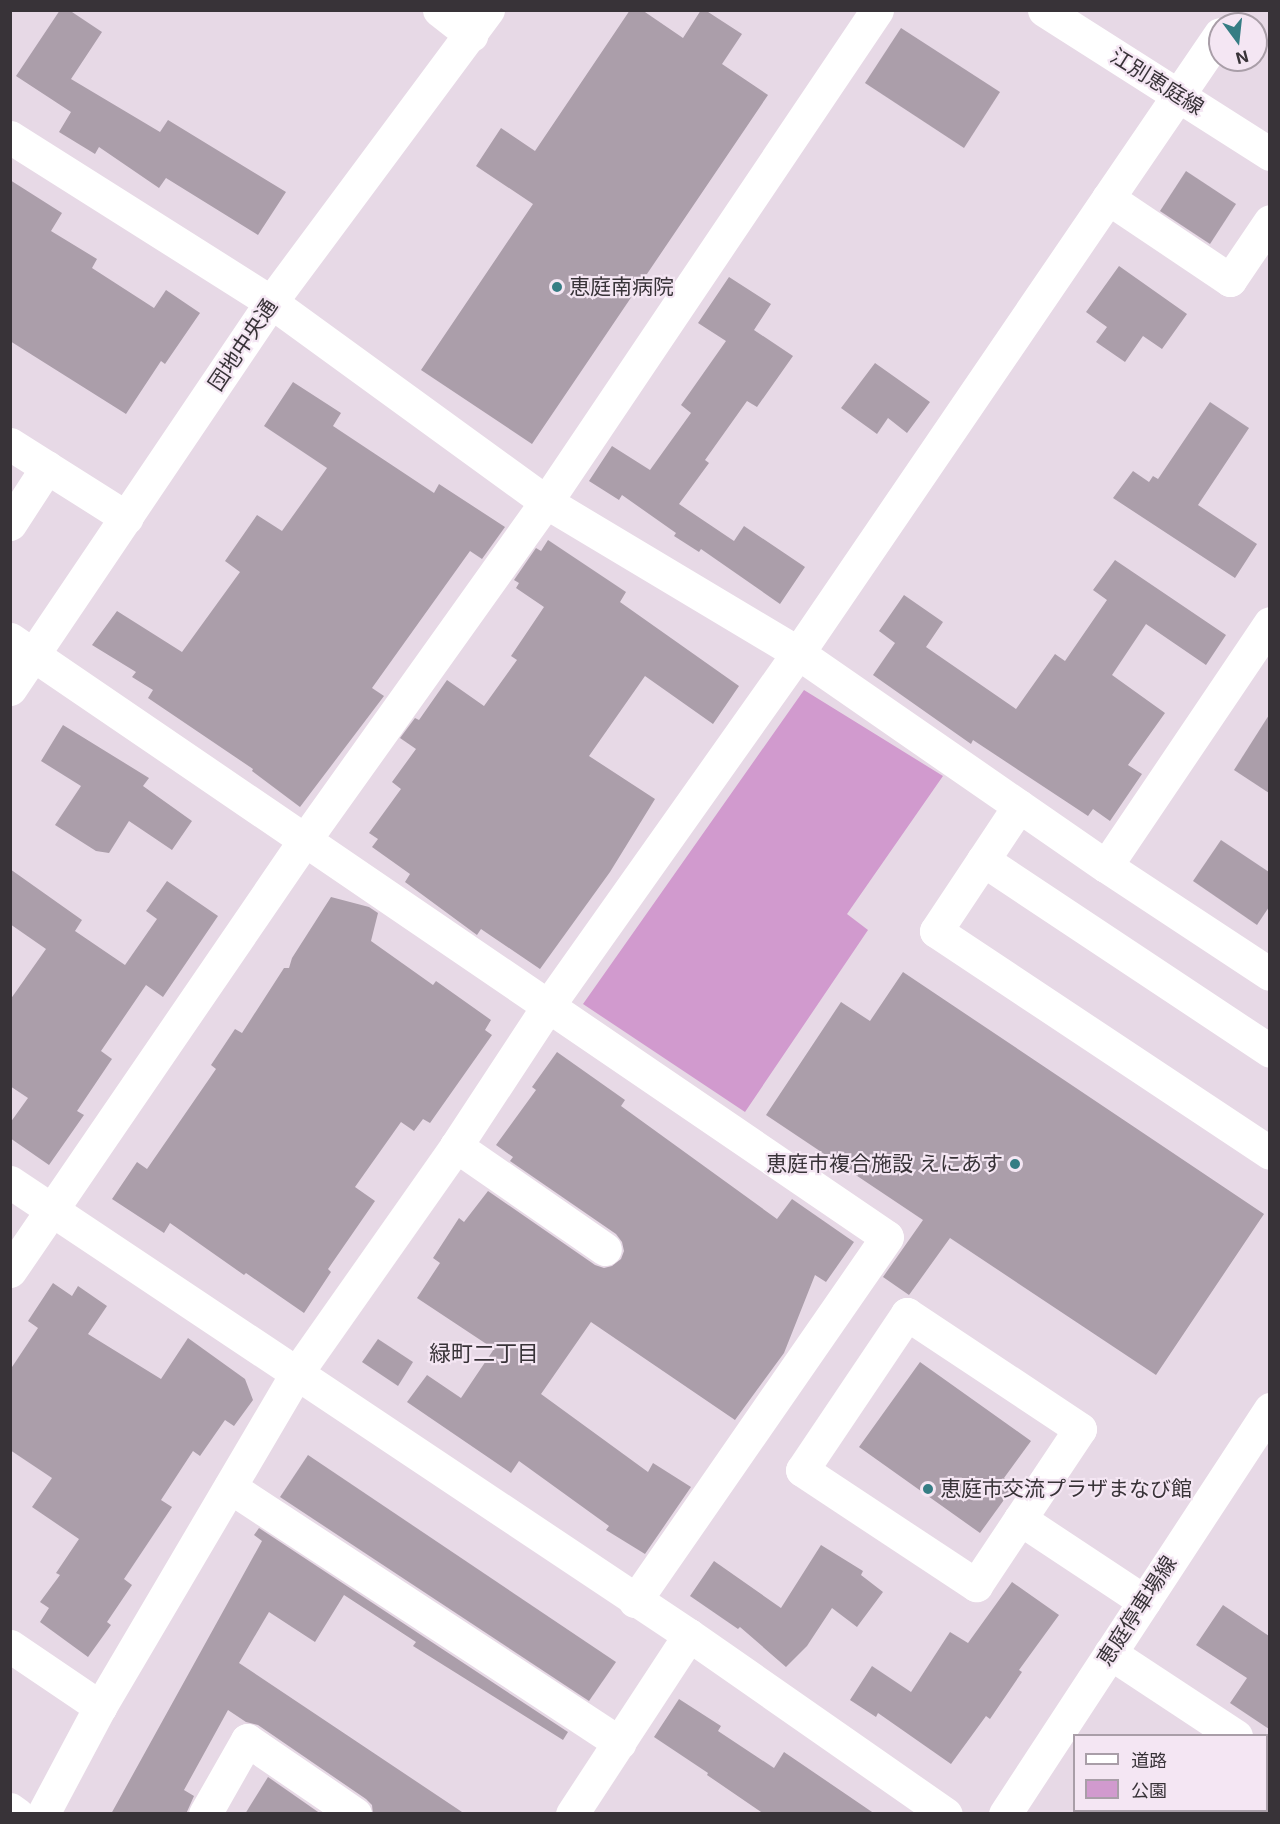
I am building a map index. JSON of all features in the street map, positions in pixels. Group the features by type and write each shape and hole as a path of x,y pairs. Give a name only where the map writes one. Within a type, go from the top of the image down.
{"street":[{"path":"439,10 479,23"},
{"path":"10,1271 304,841 546,502 878,10"},
{"name":"江別恵庭線","path":"1044,10 1179,94 1269,154"},
{"name":"団地中央通","path":"10,689 22,647 127,518 271,302 479,23"},
{"path":"43,1814 100,1707 296,1374 456,1146 548,1006 798,653 1208,52"},
{"path":"10,137 271,302 546,502 798,653 1106,866 1269,974"},
{"path":"1108,198 1230,280 1269,221"},
{"path":"10,444 127,518"},
{"path":"10,524 47,467"},
{"path":"1106,866 1269,623"},
{"path":"22,647 887,1237 635,1600"},
{"path":"1020,806 936,931 1269,1153"},
{"path":"983,860 1269,1051"},
{"path":"456,1146 605,1249"},
{"path":"10,1182 688,1635 946,1814"},
{"path":"907,1314 1080,1429 1020,1519 976,1585 802,1470 907,1314"},
{"name":"恵庭停車場線","path":"1005,1814 1269,1409"},
{"path":"230,1488 619,1743"},
{"path":"1020,1519 1144,1601"},
{"path":"572,1814 688,1635"},
{"path":"10,1646 100,1707"},
{"path":"1110,1653 1233,1734"},
{"path":"205,1814 247,1740 356,1814"},
{"path":"10,1809 17,1814"}],"green space":[{"path":"804,690 943,776 847,914 868,930 745,1112 583,1004"}],"building":[{"path":"60,10 69,10 102,32 71,79 160,132 168,120 286,192 258,235 166,178 159,188 99,147 95,154 59,132 71,112 16,76"},
{"name":"恵庭南病院","path":"630,10 642,10 683,38 701,10 705,10 742,34 722,64 768,95 532,444 421,370 533,204 476,166 501,128 535,151"},
{"path":"901,28 1000,92 964,148 865,83"},
{"path":"1186,171 1236,204 1210,244 1160,211"},
{"path":"10,180 62,213 51,231 97,259 92,268 154,308 166,290 200,313 165,364 161,361 126,414 10,341"},
{"path":"1119,266 1187,314 1162,349 1143,336 1125,362 1096,342 1107,327 1086,312"},
{"path":"729,277 771,304 754,330 793,356 757,407 747,401 705,460 709,463 679,504 734,541 744,526 805,567 780,604 701,549 699,552 674,536 676,533 622,495 619,500 589,481 612,446 650,470 691,413 681,405 726,341 698,323"},
{"path":"875,363 930,402 907,433 888,418 877,434 841,408"},
{"path":"293,382 341,413 333,426 434,493 439,484 505,527 482,559 470,551 372,688 384,696 300,807 252,771 253,769 148,698 153,690 132,677 136,672 92,645 117,611 182,652 240,572 225,561 257,515 282,531 327,468 264,426"},
{"path":"1210,402 1249,428 1198,505 1257,544 1235,578 1113,498 1133,471 1149,482 1153,476 1158,479"},
{"path":"548,540 626,592 620,602 739,686 713,724 645,676 589,756 655,799 610,872 540,969 481,929 477,935 405,882 410,874 372,847 378,839 369,833 401,789 392,782 416,749 400,738 415,718 419,720 447,680 484,706 517,660 511,656 544,607 516,588 519,583 514,580 536,548 541,551"},
{"path":"1115,560 1226,635 1206,665 1146,624 1112,675 1165,713 1128,765 1142,774 1110,821 1093,809 1088,816 973,740 971,744 873,675 895,643 879,631 904,595 943,622 926,647 1016,709 1055,654 1065,661 1107,600 1093,590"},
{"path":"1269,715 1269,793 1234,770"},
{"path":"63,725 149,778 143,786 192,821 172,850 129,821 109,853 96,851 55,825 81,786 41,761"},
{"path":"1221,840 1269,872 1269,907 1257,925 1193,881"},
{"path":"10,869 82,920 75,931 125,965 157,919 146,911 167,881 218,916 163,997 146,985 101,1051 112,1059 77,1111 84,1115 49,1165 10,1138 10,1123 28,1098 10,1086 10,1000 46,949 10,924"},
{"path":"331,897 369,907 378,913 371,941 433,985 436,981 491,1020 485,1030 492,1035 430,1123 423,1119 414,1131 401,1122 355,1187 375,1201 328,1269 331,1272 304,1313 246,1273 244,1275 170,1223 164,1233 112,1199 137,1162 147,1169 216,1069 211,1065 235,1029 242,1033 284,968 289,968 292,958"},
{"name":"恵庭市複合施設 えにあす","path":"903,972 1264,1214 1156,1375 950,1238 909,1295 883,1277 923,1220 766,1115 841,1002 870,1021"},
{"path":"557,1052 625,1100 621,1106 777,1219 792,1199 854,1242 826,1282 815,1275 784,1353 735,1420 591,1322 541,1394 648,1472 653,1463 691,1487 645,1554 606,1530 609,1526 519,1461 511,1473 407,1402 427,1375 461,1398 494,1349 417,1298 440,1263 433,1258 459,1218 464,1222 488,1191 595,1265 604,1268 612,1266 621,1259 624,1251 622,1242 616,1234 510,1161 513,1157 496,1145 536,1090 532,1087"},
{"path":"53,1283 72,1296 78,1286 107,1306 88,1334 161,1379 188,1338 245,1379 253,1400 234,1426 225,1420 200,1456 193,1451 161,1500 172,1507 124,1579 132,1585 107,1622 111,1625 88,1657 40,1622 49,1608 40,1602 60,1575 56,1573 79,1539 32,1507 52,1478 10,1450 10,1370 38,1328 28,1321"},
{"path":"378,1339 413,1362 398,1386 362,1362"},
{"path":"920,1362 1031,1441 1004,1478 1014,1486 980,1533 859,1447"},
{"path":"308,1455 616,1662 589,1701 280,1497"},
{"path":"259,1528 568,1732 563,1740 413,1646 416,1642 344,1595 315,1642 269,1612 239,1663 465,1814 373,1814 372,1805 366,1799 258,1725 246,1722 228,1710 184,1790 194,1796 186,1814 111,1814 262,1541 254,1535"},
{"path":"821,1545 863,1571 861,1575 883,1592 857,1627 832,1608 807,1646 786,1667 740,1627 738,1629 690,1596 714,1561 781,1608"},
{"path":"1012,1582 1059,1615 1019,1670 1022,1672 990,1719 986,1716 951,1764 878,1713 876,1717 850,1700 872,1666 911,1692 950,1632 968,1643"},
{"path":"1223,1605 1269,1636 1269,1729 1230,1703 1247,1678 1196,1645"},
{"path":"679,1699 721,1726 718,1731 774,1768 784,1752 875,1814 764,1814 654,1737"},
{"path":"268,1777 321,1814 245,1814"}],"place":[{"name":"恵庭南病院","path":"557,287"},
{"name":"恵庭市複合施設 えにあす","path":"1015,1164"},
{"name":"恵庭市交流プラザまなび館","path":"928,1489"}],"district":[{"name":"緑町二丁目","path":"484,1354"}]}
